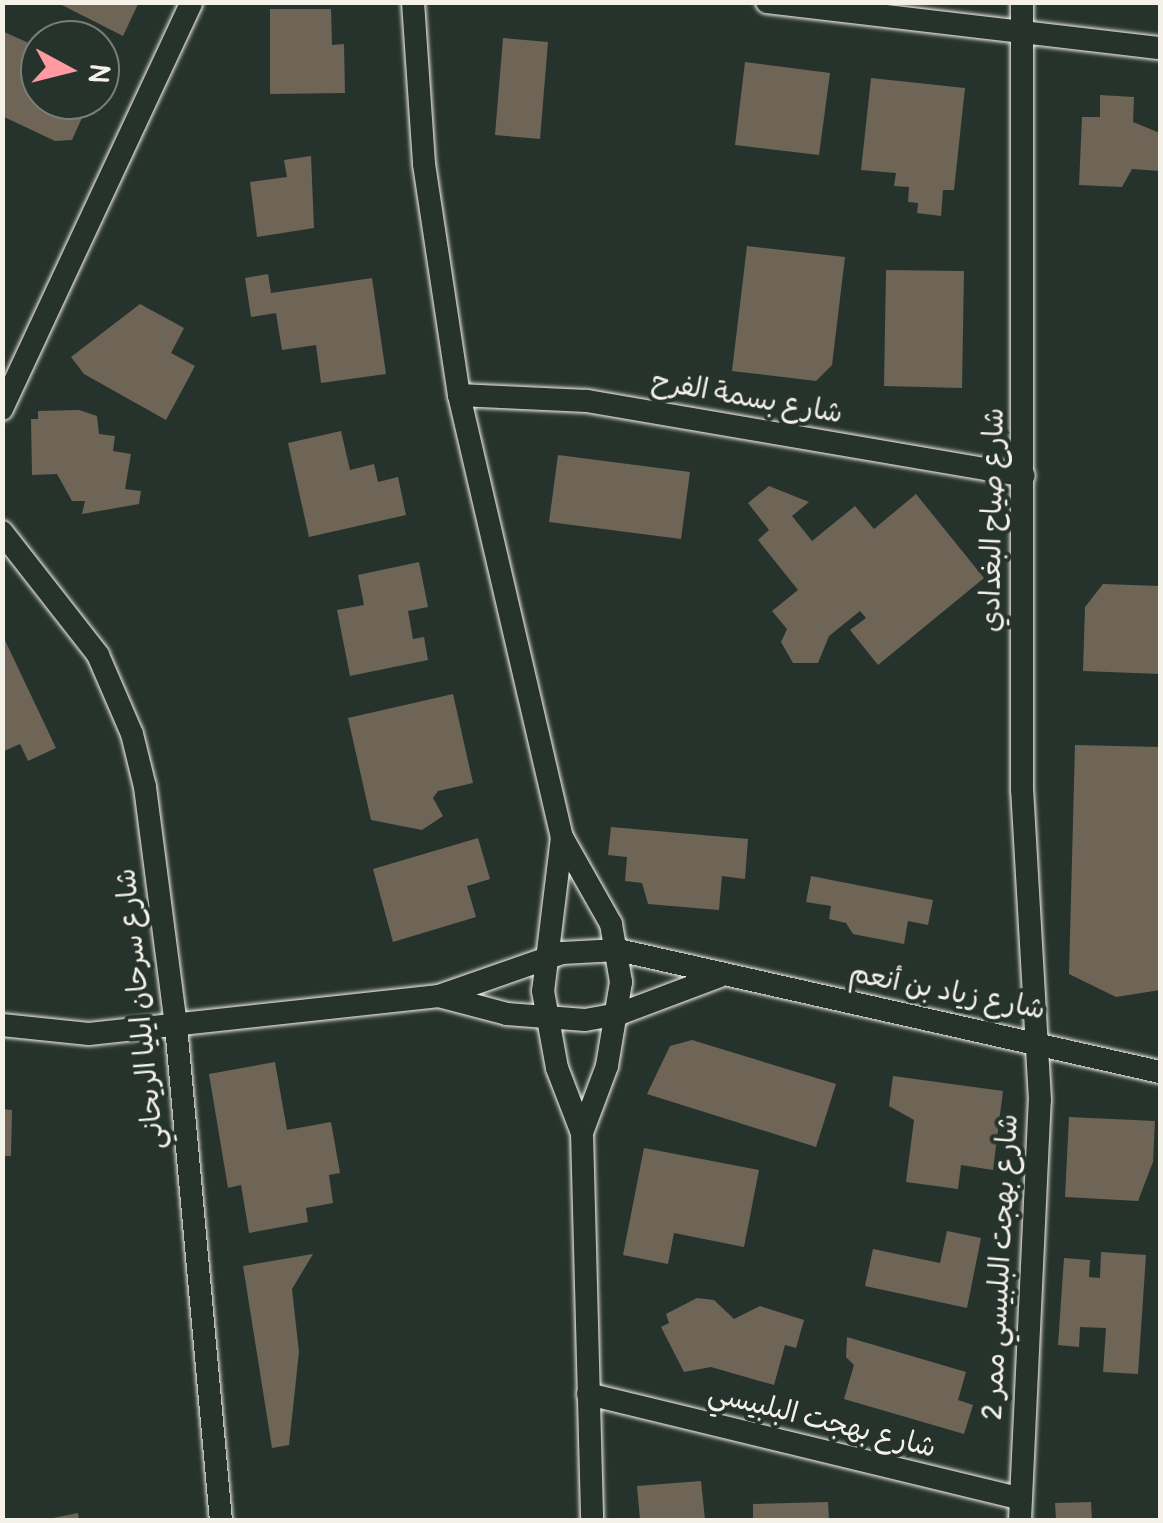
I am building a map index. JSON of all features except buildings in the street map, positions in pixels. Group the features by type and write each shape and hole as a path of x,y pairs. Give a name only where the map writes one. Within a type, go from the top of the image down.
{"street":[{"path":"413,2 424,164 459,395 562,837 618,950 619,1014 582,1133 592,1520"},
{"path":"767,2 1160,48"},
{"name":"شارع صياح البغدادي","path":"1022,2 1022,809 1034,1039"},
{"path":"2,408 191,4"},
{"name":"شارع بسمة الفرح","path":"459,395 587,401 1024,476"},
{"name":"شارع سرحان ايليا الريحاني","path":"2,532 98,655 132,734 156,854 176,1026 222,1520"},
{"path":"562,837 546,958 546,1018 564,1094 582,1133"},
{"name":"شارع زياد بن أنعم","path":"2,1025 88,1034 176,1026 288,1008 439,996 546,958 618,950 720,976 1034,1039 1160,1072"},
{"name":"شارع زياد بن أنعم","path":"439,996 546,1018 619,1014 720,976"},
{"name":"شارع بهجت البلبيسي ممر 2","path":"1019,1509 1040,1134 1034,1039"},
{"name":"شارع بهجت البلبيسي","path":"588,1394 1019,1509"}]}
